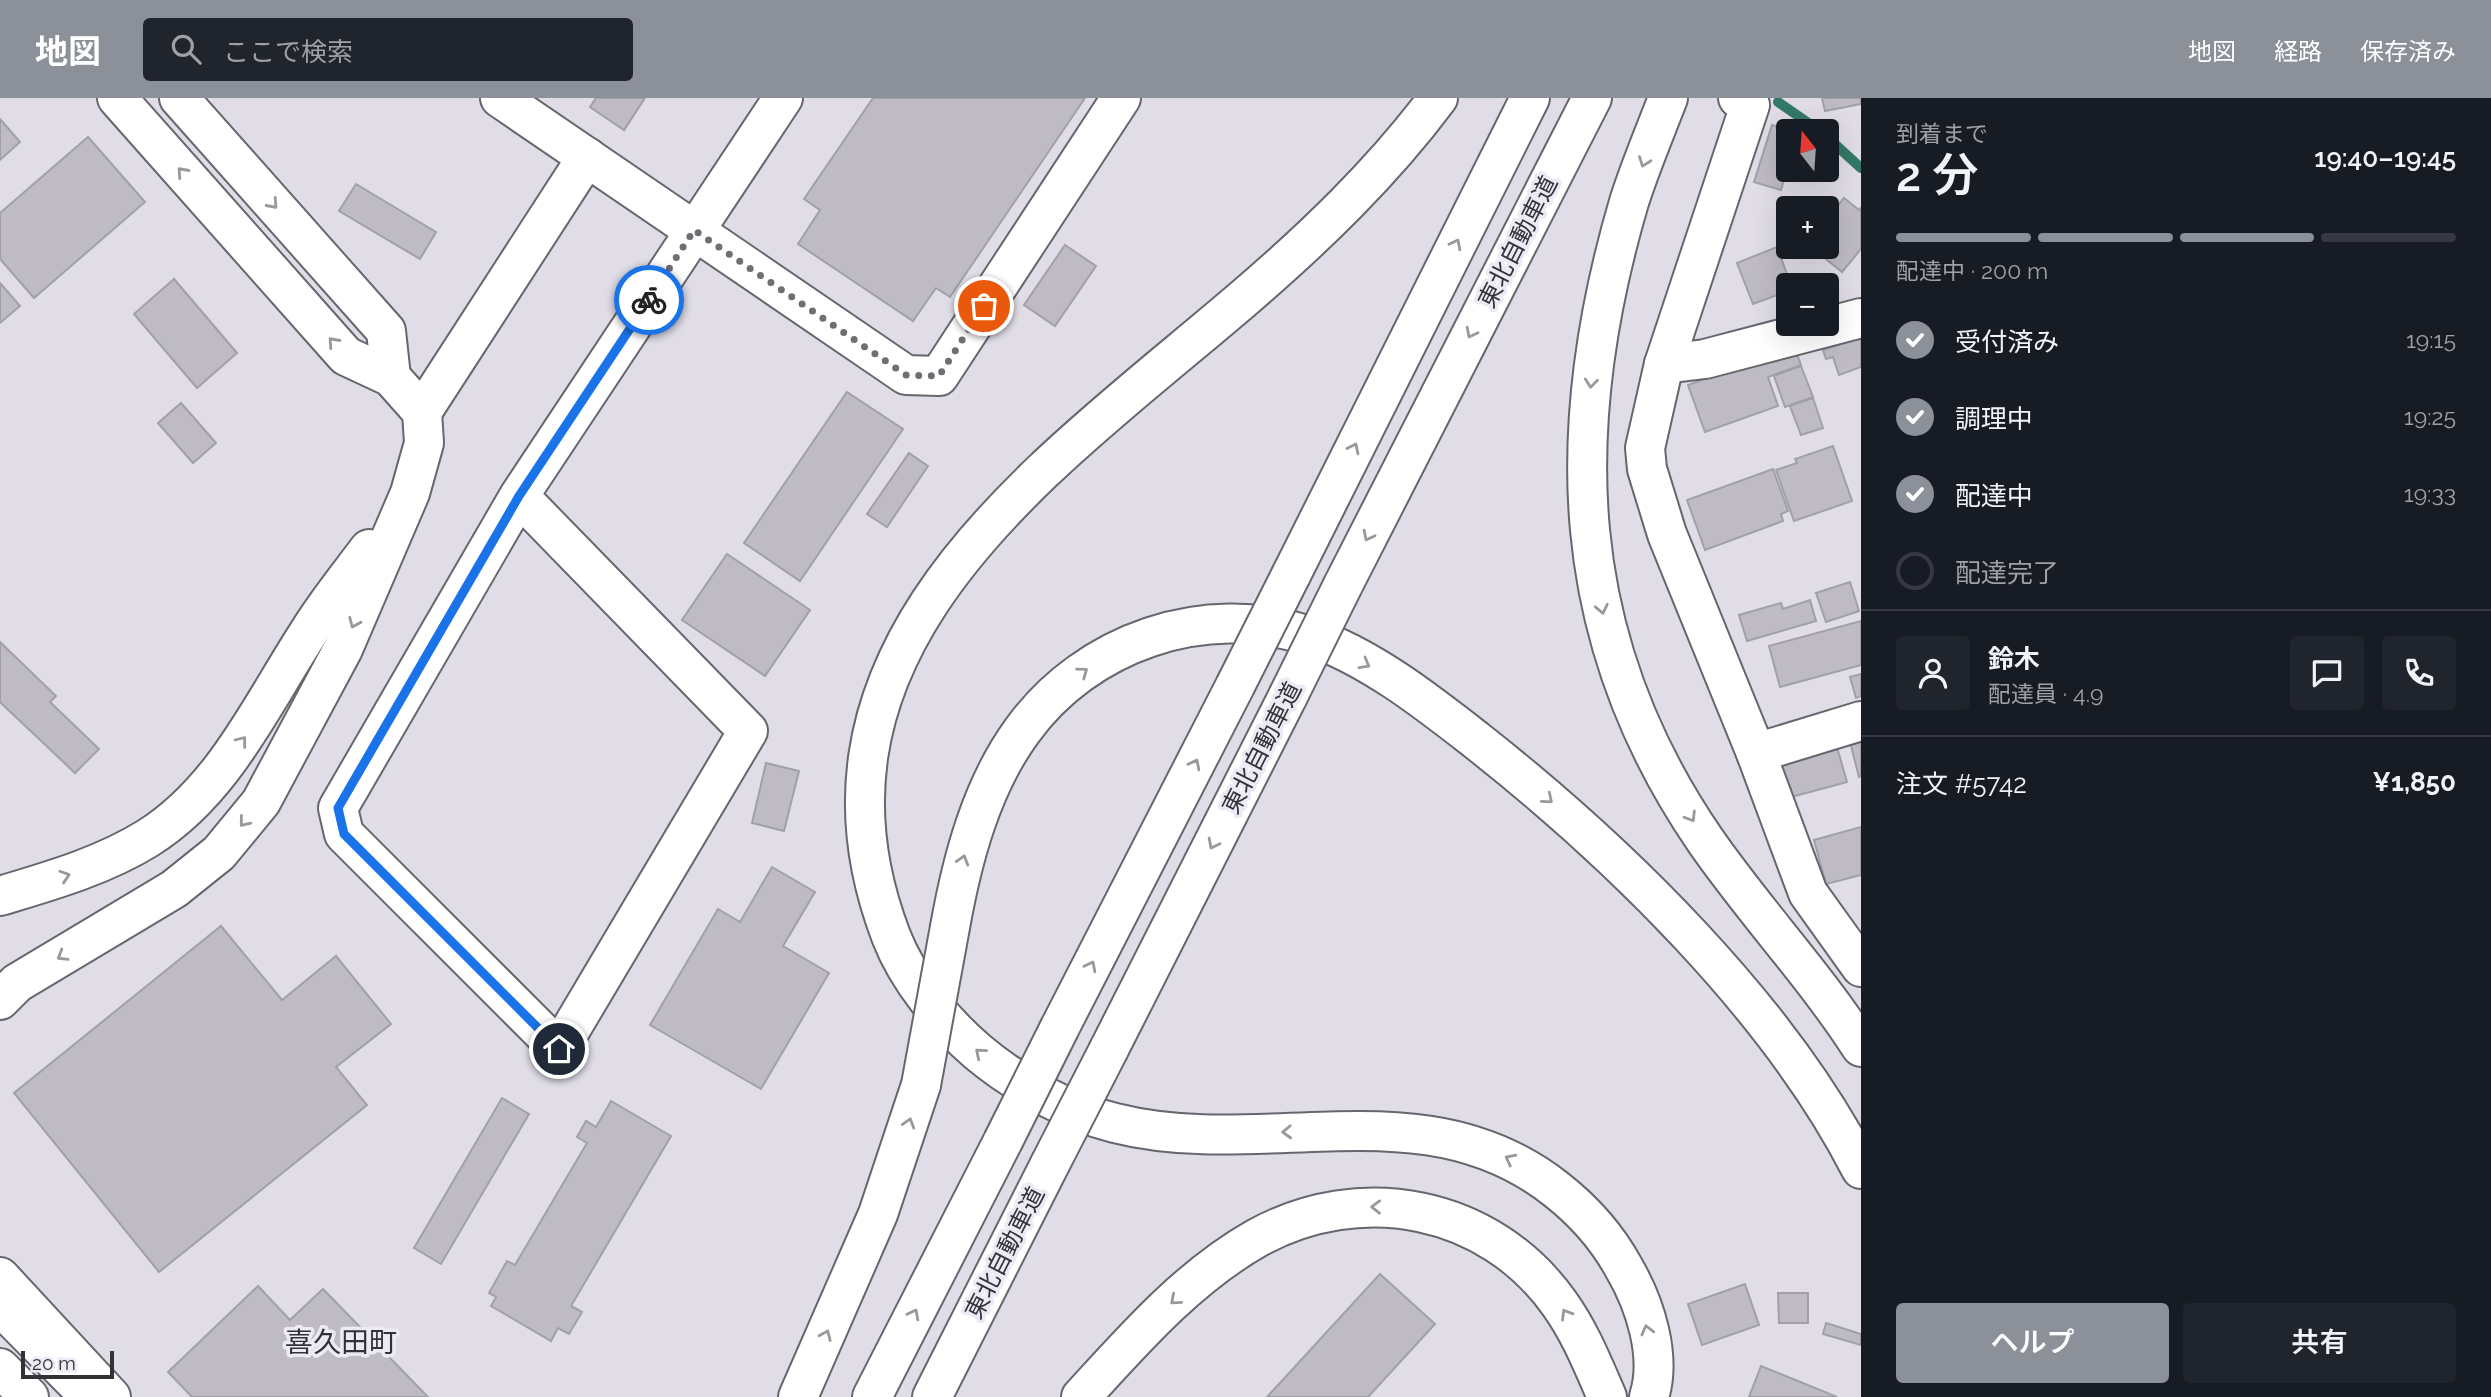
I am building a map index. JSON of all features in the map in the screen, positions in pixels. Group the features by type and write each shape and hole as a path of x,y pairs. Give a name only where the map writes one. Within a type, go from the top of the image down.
{"main road":[{"path":"117,98 345,355 391,377 422,412"},
{"path":"179,98 386,331 391,377"},
{"path":"500,98 906,375 939,376 1121,98"},
{"path":"519,496 748,731 559,1049 344,834 338,808 519,496 783,98"},
{"path":"1438,98 1367,184 1248,295 1057,456 968,548 911,632 884,696 867,761 866,843 879,902 894,945 953,1031 999,1069 1060,1103 1115,1123 1160,1130 1225,1134 1396,1131 1458,1139 1498,1153 1534,1172 1578,1207 1611,1245 1633,1284 1652,1353 1655,1379 1649,1397"},
{"path":"872,1397 1235,686 1530,98"},
{"name":"東北自動車道","path":"932,1397 1591,98"},
{"path":"1668,98 1630,201 1607,288 1593,362 1586,430 1586,506 1594,570 1622,679 1646,735 1677,795 1705,840 1831,1001 1861,1047"},
{"path":"1738,98 1750,105 1664,364 1645,448 1647,469 1667,534 1756,753 1808,894 1861,967"},
{"path":"0,1000 17,983 174,889 219,853 261,802 343,649 410,493 424,443 422,412 587,157"},
{"path":"1664,364 1705,359 1861,318"},
{"path":"0,896 75,873 149,838 201,793 255,724 307,634 410,493"},
{"path":"799,1397 878,1214 921,1085 960,866 999,773 1021,731 1058,691 1088,667 1157,633 1193,626 1273,627 1311,637 1411,690 1550,801 1655,899 1765,1023 1805,1076 1844,1136 1861,1169"},
{"path":"1756,753 1861,721"},
{"path":"1081,1397 1173,1301 1218,1264 1256,1239 1295,1220 1326,1210 1356,1207 1395,1208 1433,1215 1473,1230 1501,1246 1528,1269 1559,1302 1583,1342 1607,1397"},
{"path":"0,1277 111,1397"},
{"path":"0,1306 90,1397"},
{"path":"0,1368 29,1397"}],"building":[{"path":"596,98 645,98 624,130 590,107"},
{"path":"873,98 1085,98 950,297 936,288 913,321 798,244 820,210 804,199"},
{"path":"1822,98 1861,98 1861,104 1825,111"},
{"path":"0,119 20,142 0,160"},
{"path":"1772,125 1776,126 1776,182 1783,182 1781,190 1754,182"},
{"path":"88,137 145,202 34,298 0,259 0,213"},
{"path":"356,184 436,232 420,259 339,211"},
{"path":"1844,198 1859,210 1861,208 1861,249 1842,272 1826,259 1839,259 1839,204"},
{"path":"1065,245 1096,266 1055,326 1024,305"},
{"path":"1776,247 1776,259 1781,259 1787,273 1776,273 1776,295 1753,304 1737,263"},
{"path":"174,279 237,353 197,388 134,314"},
{"path":"0,283 20,306 0,323"},
{"path":"1861,337 1861,367 1839,375 1833,357 1826,359 1823,350"},
{"path":"1794,346 1801,365 1768,377 1778,406 1705,432 1688,385"},
{"path":"1801,366 1813,397 1785,407 1774,376"},
{"path":"847,392 903,429 800,581 744,543"},
{"path":"1813,398 1823,428 1801,435 1790,406"},
{"path":"181,403 216,443 193,463 158,423"},
{"path":"1833,446 1852,501 1794,521 1776,470 1797,463 1795,459"},
{"path":"909,453 928,466 887,527 867,514"},
{"path":"1773,469 1788,511 1781,514 1783,521 1705,550 1687,500"},
{"path":"727,554 810,610 765,676 682,620"},
{"path":"1850,582 1859,611 1826,622 1816,593"},
{"path":"1810,600 1816,621 1747,641 1739,615 1781,603 1783,609"},
{"path":"1861,621 1861,665 1780,687 1769,646"},
{"path":"0,642 56,696 50,702 99,749 75,773 0,702"},
{"path":"1861,674 1861,696 1856,698 1850,677"},
{"path":"1861,739 1861,776 1859,777 1850,742"},
{"path":"1837,747 1847,782 1784,799 1774,764"},
{"path":"766,763 799,771 784,831 752,823"},
{"path":"1861,827 1861,875 1826,884 1814,840"},
{"path":"772,867 815,892 783,946 829,973 761,1089 650,1025 718,909 740,922"},
{"path":"221,926 282,1000 336,956 391,1024 336,1067 367,1105 159,1272 14,1093"},
{"path":"502,1098 529,1114 441,1264 414,1248"},
{"path":"611,1101 671,1136 571,1306 582,1312 569,1334 558,1328 551,1341 491,1306 496,1297 489,1293 507,1261 515,1265 587,1143 577,1137 586,1121 596,1127"},
{"path":"1380,1274 1435,1324 1368,1397 1267,1397"},
{"path":"1745,1284 1759,1325 1702,1345 1688,1304"},
{"path":"258,1286 290,1320 323,1289 428,1397 192,1397 168,1372"},
{"path":"1778,1293 1808,1293 1808,1323 1779,1323"},
{"path":"1826,1323 1861,1334 1861,1345 1823,1334"},
{"path":"1761,1366 1837,1397 1749,1397"}],"waterway":[{"path":"1778,102 1803,119"},
{"path":"1839,148 1861,168"}],"way so far":[{"path":"649,300 694,230 906,375 939,376 984,306"}],"district":[{"name":"喜久田町","path":"341,1342"}],"route":[{"path":"559,1049 344,834 338,808 519,496 649,300"}]}
